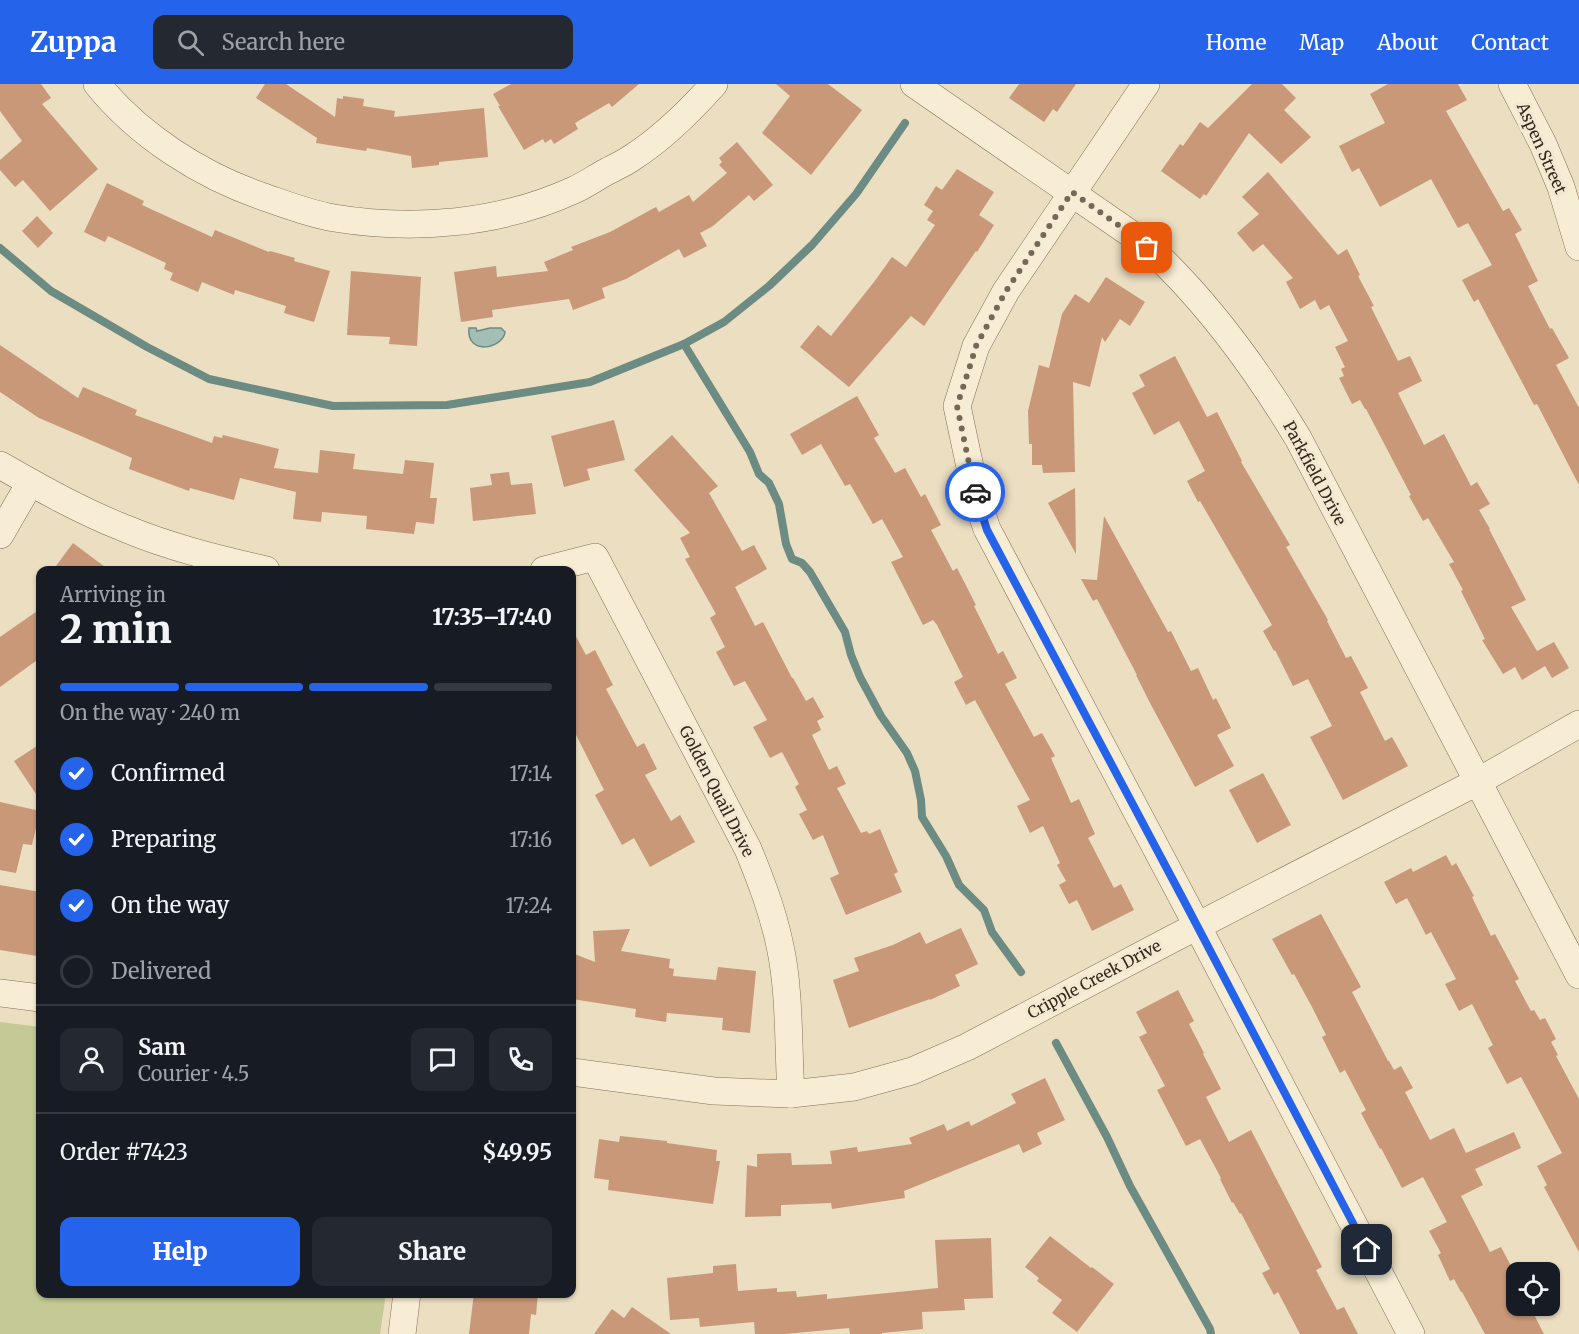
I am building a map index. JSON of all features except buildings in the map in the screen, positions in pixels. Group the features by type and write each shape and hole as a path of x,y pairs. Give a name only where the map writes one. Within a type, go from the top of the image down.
{"street":[{"path":"98,84 156,140 217,178 245,191 332,218 399,225 437,224 508,213 574,190 633,157 669,130 714,84"},
{"name":"Parkfield Drive","path":"914,84 1072,192 1131,234 1164,261 1247,359 1298,438 1579,975"},
{"path":"1146,84 1006,291 976,346 957,406 977,500 987,530 1411,1334"},
{"name":"Aspen Street","path":"1512,84 1543,144 1561,187 1579,247"},
{"path":"0,465 30,483 125,529 177,547 251,566"},
{"path":"0,535 30,483"},
{"name":"Golden Quail Drive","path":"560,566 595,557 748,849 768,900 781,947 786,992 791,1094"},
{"name":"Cripple Creek Drive","path":"576,1073 714,1091 791,1094 854,1087 912,1071 967,1047 1477,782 1579,724"},
{"path":"0,993 36,998"},
{"path":"402,1334 406,1298"}],"green space":[{"path":"0,1022 36,1026 36,1298 385,1298 380,1334 0,1334"}],"water":[{"path":"469,328 476,328 477,331 501,328 505,332 503,338 498,342 485,347 473,343"}],"waterway":[{"path":"0,248 51,291 147,347 209,379 333,406 447,405 590,382 684,344 724,322 769,286 812,245 856,194 905,123"},
{"path":"684,344 750,452 759,474 769,483 779,504 786,544 792,559 802,563 810,572 845,632 860,677 881,716 907,753 915,771 922,817 946,856 959,885 984,910 992,932 1021,972"},
{"path":"1056,1043 1107,1137 1130,1186 1211,1334"}],"way so far":[{"path":"975,492 957,406 976,346 1006,291 1072,192 1147,248"}],"route":[{"path":"975,492 987,530 1367,1250"}]}
